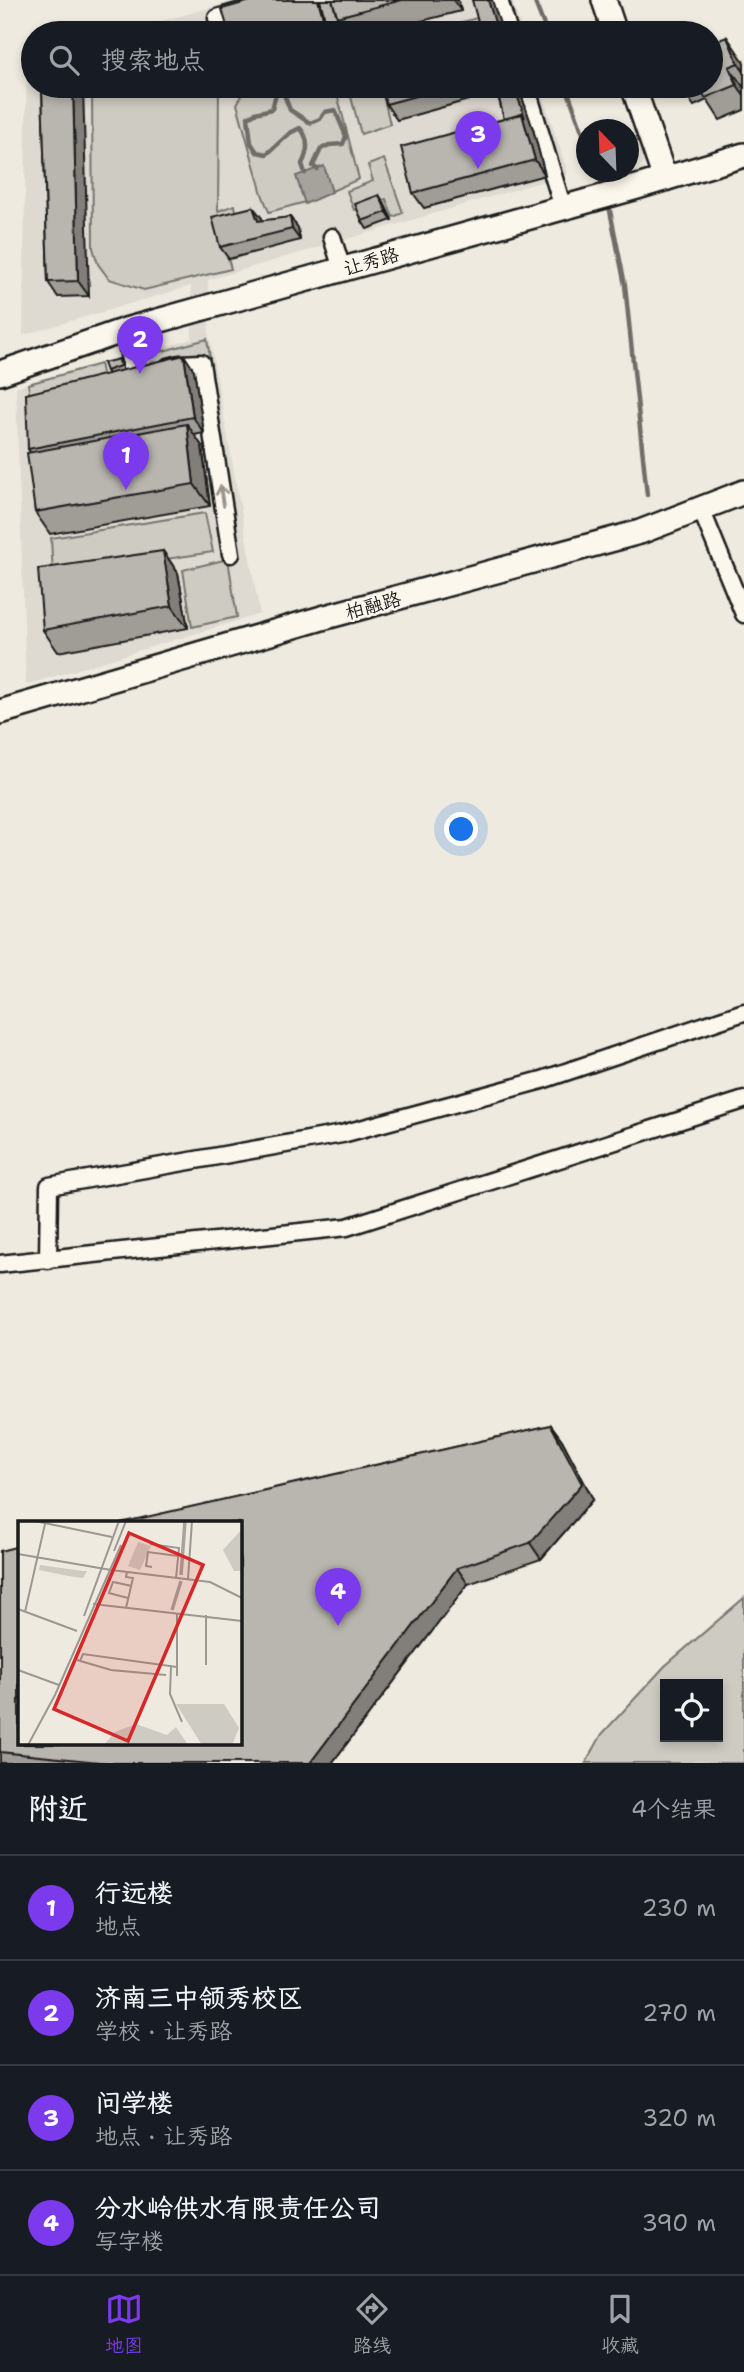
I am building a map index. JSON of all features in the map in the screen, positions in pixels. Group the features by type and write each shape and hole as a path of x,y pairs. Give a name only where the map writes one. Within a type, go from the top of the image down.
{"street":[{"path":"216,18 279,0"},
{"path":"499,0 505,21"},
{"path":"604,0 611,21"},
{"path":"530,98 564,208"},
{"path":"637,98 665,179"},
{"name":"让秀路","path":"0,373 125,330 744,155"},
{"path":"332,237 342,269"},
{"path":"125,330 133,379 180,364 201,363 231,554"},
{"name":"柏融路","path":"0,712 323,618 640,532 744,492"},
{"path":"701,509 744,614"},
{"path":"48,1260 49,1186 342,1135 542,1080 744,1012"},
{"path":"0,1264 346,1227 744,1100"}],"shaded area":[{"path":"238,0 512,0 519,21 162,21"},
{"path":"491,14 493,21 466,21"},
{"path":"26,98 544,98 568,174 208,280 209,335 260,614 26,685 16,387 192,339 191,286 23,335"},
{"path":"92,98 219,98 218,211 235,205 238,224 220,229 231,269 144,290 109,279 98,264 93,248"},
{"path":"240,98 338,98 359,179 309,201 269,212 237,104"},
{"path":"351,98 384,98 390,124 361,134"},
{"path":"384,159 403,213 393,217 386,199 354,210 347,191 373,181 368,165"},
{"path":"324,166 332,192 305,204 296,176"},
{"path":"207,339 210,358 136,370 134,359"},
{"path":"100,364 105,386 31,403 28,384"},
{"path":"205,513 213,552 53,576 51,538"},
{"path":"228,559 237,617 192,627 183,570"},
{"path":"744,1598 744,1763 586,1763 602,1734 665,1666"}],"building":[{"path":"254,0 318,0 324,21 226,21 222,9"},
{"path":"320,0 332,0 338,18 325,21"},
{"path":"332,0 402,0 337,17"},
{"path":"472,0 488,0 495,21 478,21"},
{"path":"727,37 738,63 729,67 737,85 723,91 723,38"},
{"path":"42,98 73,98 78,281 48,282"},
{"path":"384,98 408,98 386,104"},
{"path":"499,98 518,98 525,118 522,114 504,119"},
{"path":"522,114 535,160 413,193 401,147"},
{"path":"379,195 387,212 362,221 355,204"},
{"path":"253,207 258,221 290,217 292,229 220,247 212,217"},
{"path":"184,355 193,417 28,449 26,394"},
{"path":"119,359 120,366 106,371 103,363"},
{"path":"187,424 194,484 35,512 27,453"},
{"path":"163,551 172,606 43,630 38,569"},
{"path":"551,1425 582,1484 530,1543 457,1568 310,1763 109,1763 0,1752 0,1551 18,1546 18,1745 242,1745 242,1521 129,1521"}],"waterway":[{"path":"534,0 542,21"},
{"path":"275,98 272,109 248,117 251,143 257,152 267,154 290,133 300,128 307,141 302,164 305,173"},
{"path":"285,98 290,110 310,123 320,119 325,112 335,110 346,136 343,144 329,145 321,149 313,166 317,169"},
{"path":"570,98 578,119"},
{"path":"601,182 604,190"},
{"path":"608,201 625,285 647,495"}],"place":[{"name":"问学楼","path":"478,169"},
{"name":"济南三中领秀校区","path":"140,374"},
{"name":"行远楼","path":"126,490"},
{"name":"分水岭供水有限责任公司","path":"338,1626"}]}
